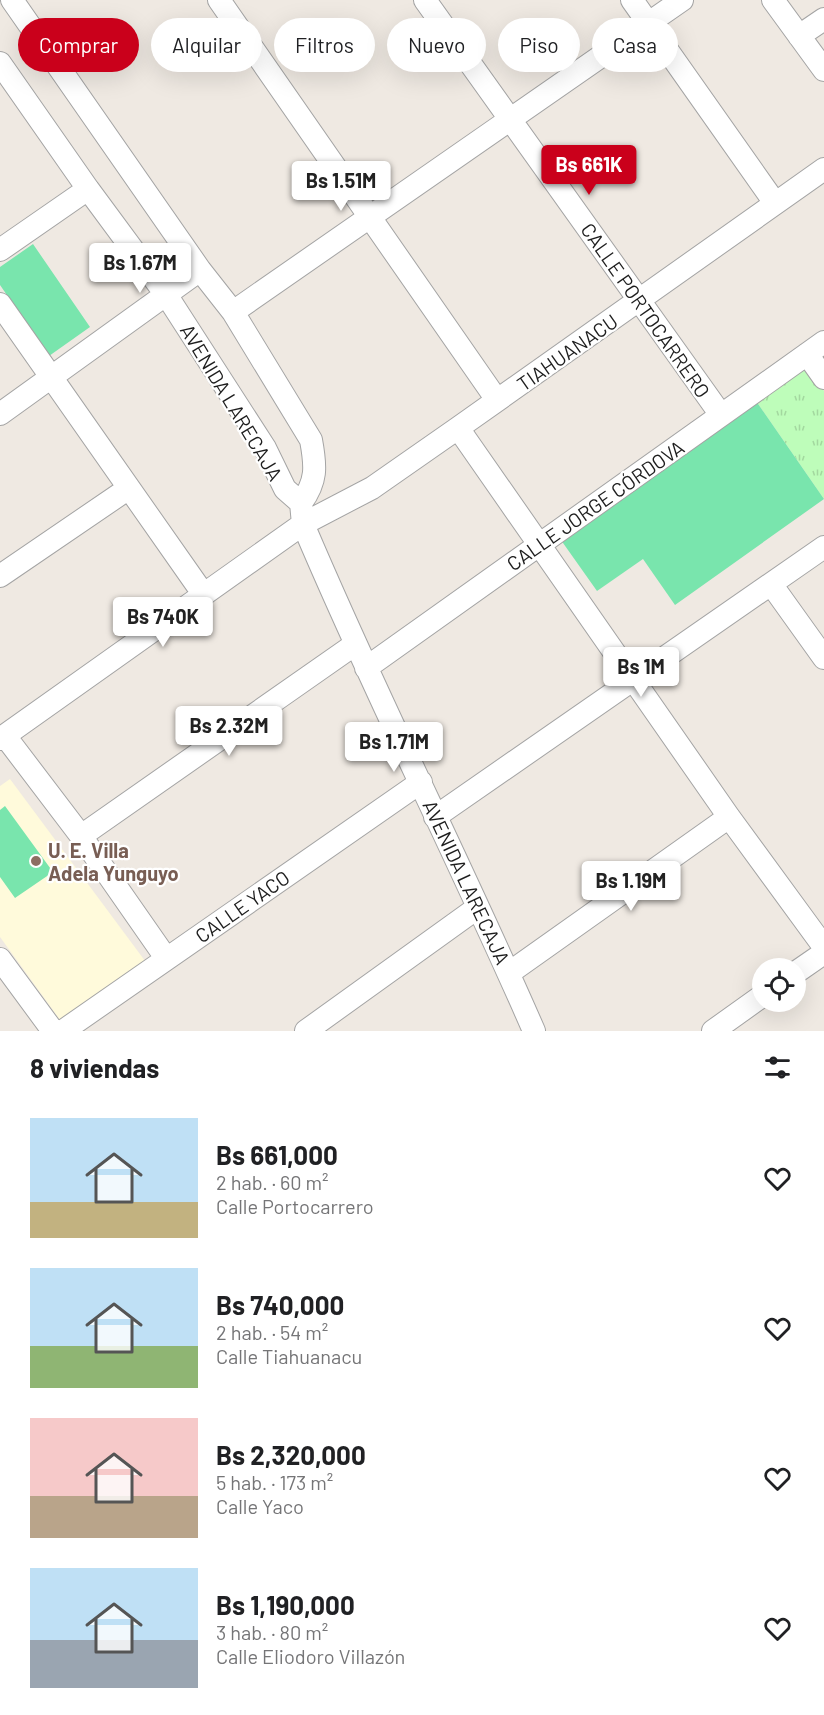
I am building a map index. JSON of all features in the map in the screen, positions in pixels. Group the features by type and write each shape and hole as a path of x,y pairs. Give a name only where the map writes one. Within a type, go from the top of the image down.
{"street":[{"name":"AVENIDA LARECAJA","path":"12,0 200,270 233,312 310,440 315,460 313,486 302,514"},
{"path":"219,0 497,400"},
{"name":"CALLE PORTOCARRERO","path":"425,0 721,416"},
{"path":"632,0 645,18"},
{"path":"655,18 682,0"},
{"path":"773,0 824,70"},
{"path":"799,36 824,19"},
{"path":"233,312 592,62"},
{"name":"AVENIDA LARECAJA","path":"0,63 88,189 167,296 265,448 285,489 302,514 354,645 421,782 534,1031"},
{"path":"678,66 775,203"},
{"name":"TIAHUANACU","path":"2,737 204,595 302,514 372,488 824,169"},
{"path":"0,250 88,189"},
{"path":"0,414 54,378 200,270"},
{"path":"0,304 204,595"},
{"path":"815,348 824,378"},
{"name":"CALLE JORGE CÓRDOVA","path":"366,668 815,348"},
{"path":"458,428 729,817 824,947"},
{"path":"0,576 129,488"},
{"path":"435,817 824,547"},
{"path":"771,584 824,658"},
{"path":"81,836 354,645"},
{"path":"2,737 81,836 166,958"},
{"name":"CALLE YACO","path":"63,1031 421,782"},
{"path":"509,973 729,817"},
{"path":"306,1031 477,908"},
{"path":"806,965 824,953"},
{"path":"0,959 53,1031"},
{"path":"712,1031 752,1003"}],"shaded area":[{"name":"U. E. Villa Adela Yunguyo","path":"10,779 157,977 68,1031 0,937 0,786"}],"green space":[{"path":"33,244 90,327 49,356 0,285 0,267"},
{"path":"797,352 824,391 824,499 747,388"},
{"path":"747,388 824,499 675,605 643,559 597,591 551,526"},
{"path":"5,806 53,872 15,898 0,877 0,810"}],"place":[{"name":"U. E. Villa Adela Yunguyo","path":"36,861"}]}
